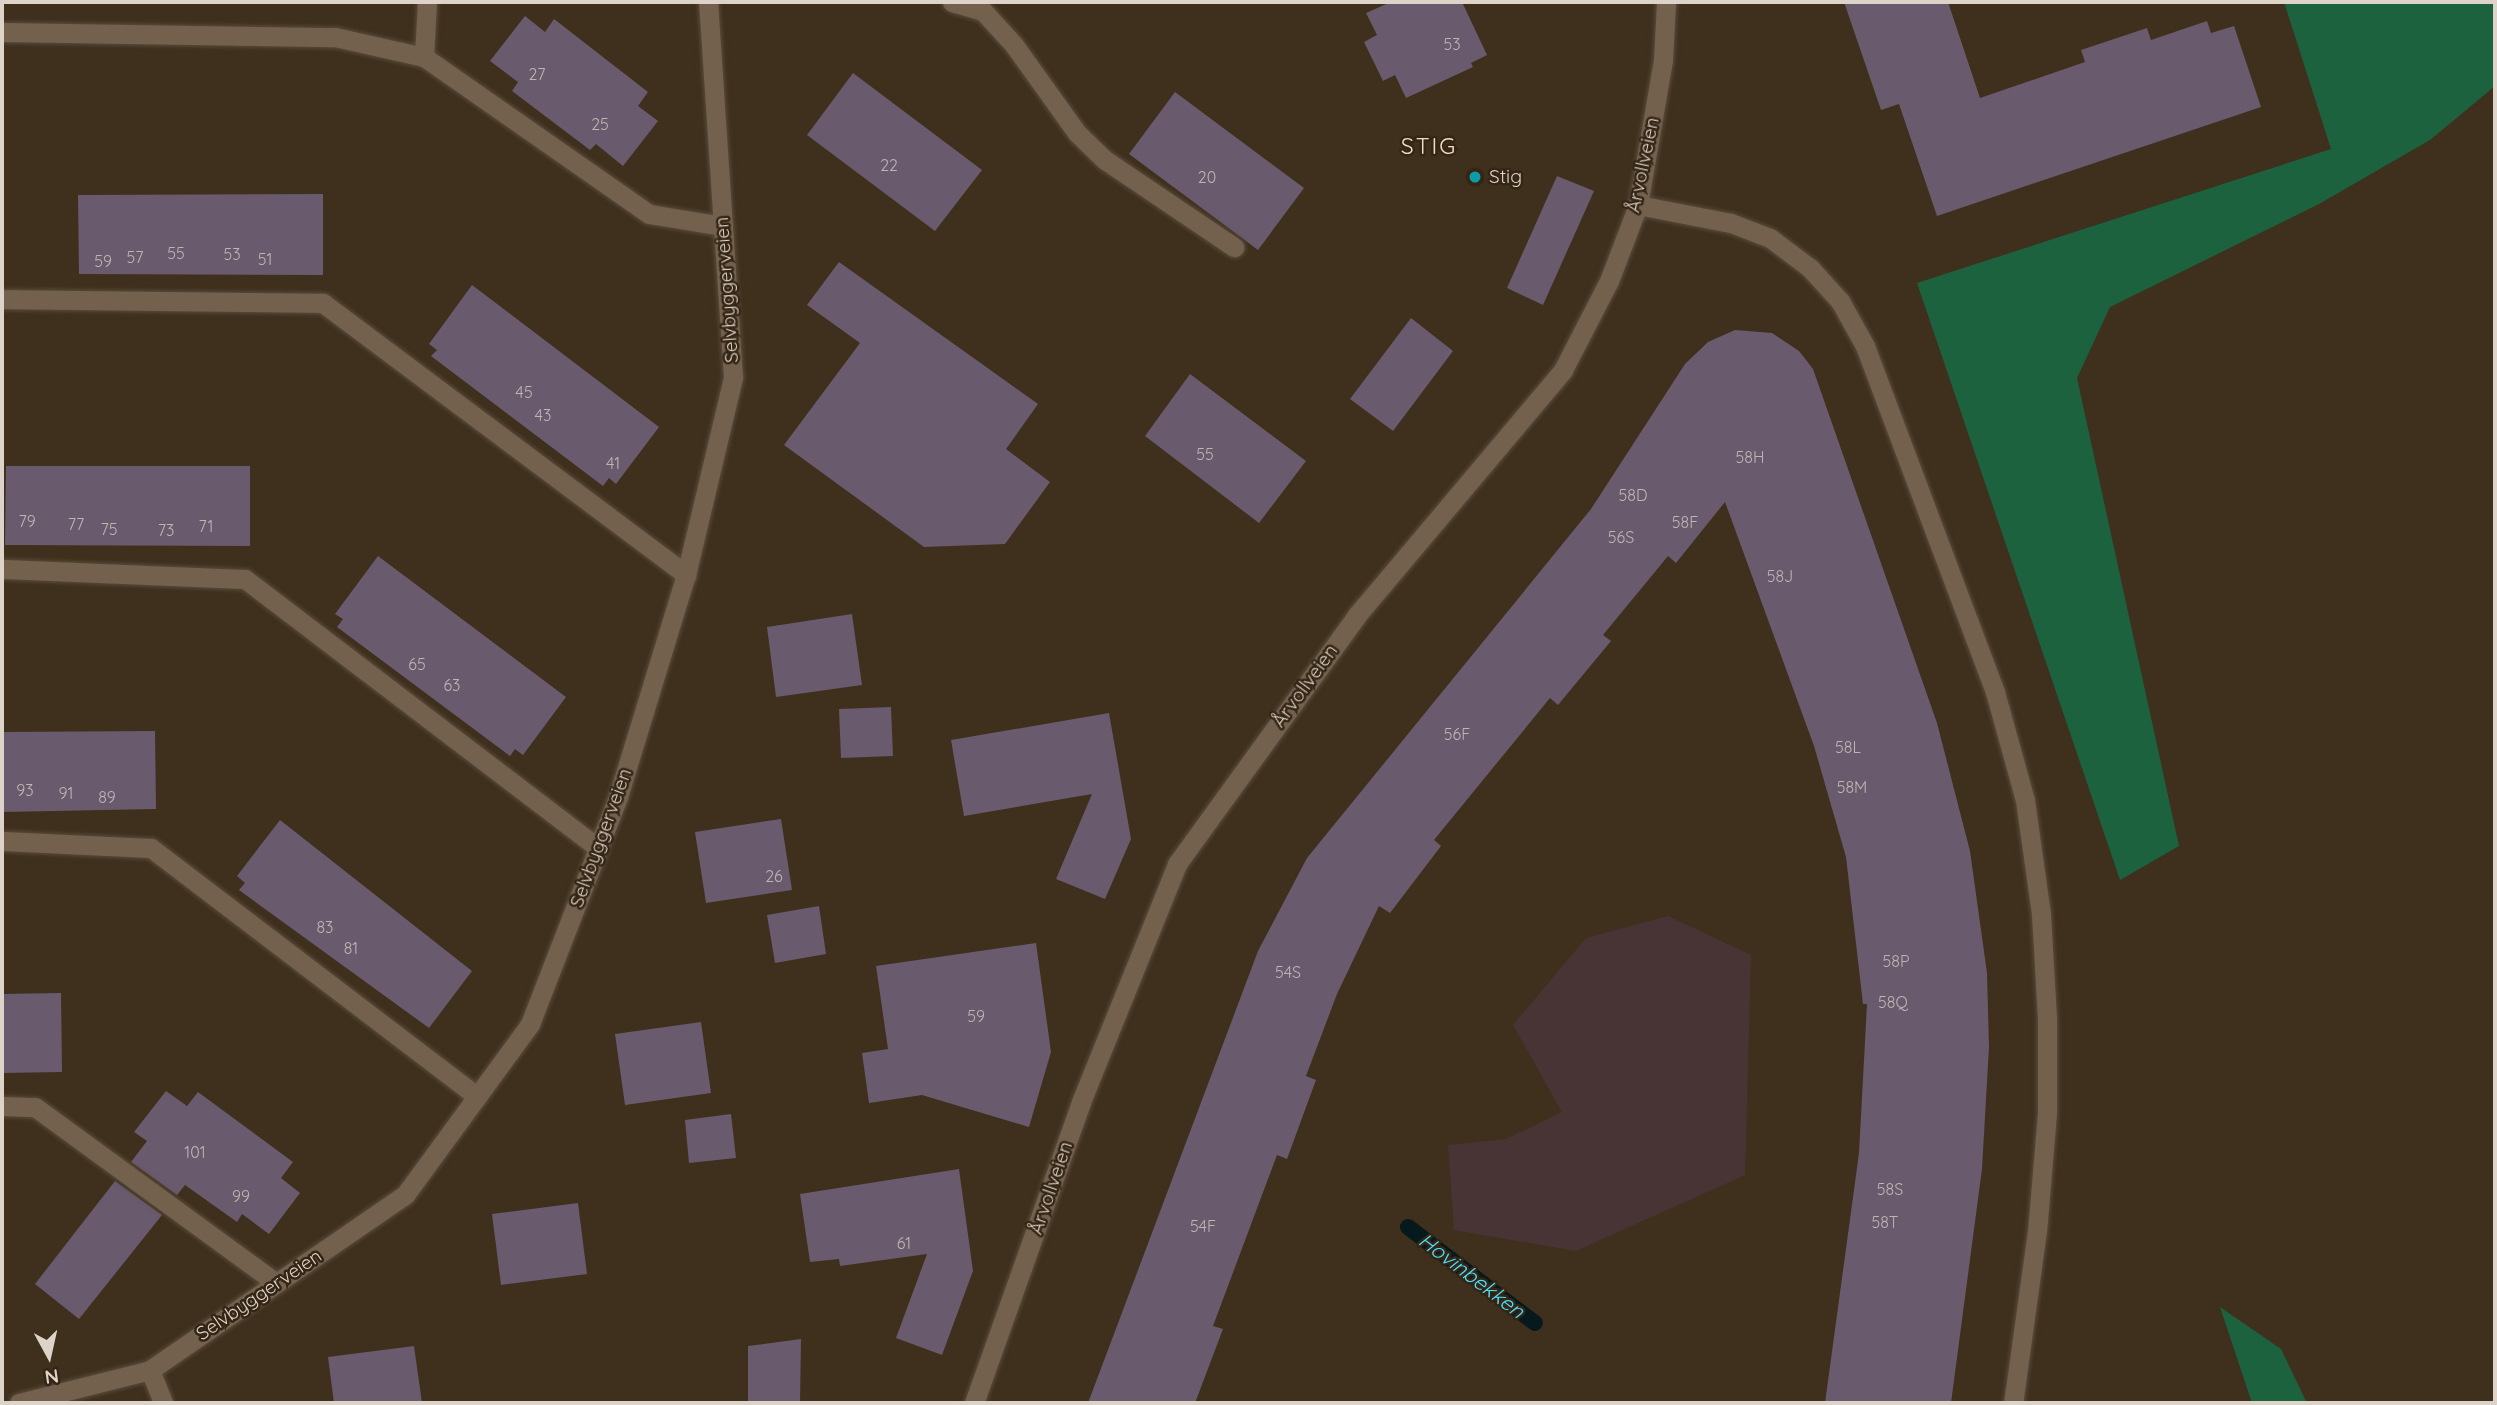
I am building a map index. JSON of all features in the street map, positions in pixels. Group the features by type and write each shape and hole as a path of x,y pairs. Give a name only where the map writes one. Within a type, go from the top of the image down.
{"street":[{"path":"424,57 427,2"},
{"name":"Selvbyggerveien","path":"19,1403 150,1370 405,1195 530,1024 598,848 686,575 733,377 708,2"},
{"path":"952,2 983,11 1014,45 1077,133 1105,160 1234,247"},
{"name":"Årvollveien","path":"974,1403 1081,1102 1177,864 1357,615 1563,370 1609,281 1638,205 1664,60 1666,2"},
{"path":"2,32 335,37 424,57 649,214 723,226"},
{"path":"1638,205 1731,223 1770,238 1810,268 1840,301 1865,346 1996,692 2025,800 2041,914 2047,1017 2047,1114 2038,1231 2012,1403"},
{"path":"2,299 323,303 686,575"},
{"path":"2,569 245,579 598,848"},
{"path":"2,841 151,848 477,1096"},
{"path":"2,1106 35,1107 276,1283"},
{"path":"150,1370 163,1403"}],"shaded area":[{"path":"1668,916 1751,955 1745,1175 1576,1251 1454,1230 1448,1145 1506,1139 1562,1112 1513,1025 1586,938"}],"green space":[{"path":"2284,2 2495,2 2495,86 2430,140 2319,204 2110,307 2077,378 2179,846 2120,880 1917,283 2331,149"},
{"path":"2220,1307 2281,1349 2307,1403 2252,1403"}],"building":[{"path":"1391,2 1462,2 1487,55 1471,63 1473,67 1406,98 1395,75 1383,81 1364,42 1377,35 1366,13"},
{"path":"1844,2 1948,2 1980,98 2085,62 2081,50 2147,28 2151,40 2207,21 2211,33 2234,26 2261,107 1937,216 1899,104 1881,110"},
{"path":"525,16 545,32 554,19 648,92 638,106 658,121 623,166 596,144 590,150 512,91 518,82 490,61"},
{"path":"853,73 982,170 935,231 807,135"},
{"path":"1175,92 1304,188 1258,250 1129,154"},
{"path":"1557,176 1594,191 1543,305 1507,288"},
{"path":"323,194 323,275 79,274 78,195"},
{"path":"839,262 1038,404 1006,449 1050,482 1005,544 924,547 784,445 860,343 807,305"},
{"path":"472,285 659,427 616,484 609,478 603,486 431,356 437,350 429,344"},
{"path":"1411,318 1453,351 1393,431 1350,399"},
{"path":"1735,330 1772,333 1799,351 1813,369 1937,723 1970,851 1987,973 1989,1047 1982,1169 1951,1403 1825,1403 1859,1153 1867,1004 1863,1004 1846,857 1814,746 1725,502 1676,563 1668,556 1603,635 1611,641 1558,705 1550,698 1434,840 1441,846 1390,913 1379,906 1337,994 1306,1076 1316,1080 1287,1159 1277,1155 1213,1326 1223,1329 1195,1403 1088,1403 1258,951 1307,858 1591,509 1685,364 1708,342"},
{"path":"1190,374 1306,461 1259,523 1145,436"},
{"path":"6,466 250,466 250,546 5,545"},
{"path":"378,556 566,697 523,755 515,749 510,756 337,627 343,619 335,614"},
{"path":"852,614 862,685 776,697 767,627"},
{"path":"891,707 893,756 841,758 839,709"},
{"path":"1109,713 1131,839 1105,899 1056,879 1092,794 964,816 951,740"},
{"path":"155,731 156,809 2,812 2,732"},
{"path":"781,819 792,890 706,903 695,832"},
{"path":"280,820 472,971 429,1028 239,890 245,883 237,876"},
{"path":"819,906 826,954 775,963 767,915"},
{"path":"1036,943 1051,1052 1029,1127 922,1095 869,1103 862,1053 888,1049 876,966"},
{"path":"61,993 62,1072 2,1073 2,994"},
{"path":"701,1022 711,1093 625,1105 615,1034"},
{"path":"166,1091 187,1106 198,1092 293,1162 281,1178 300,1193 269,1234 242,1214 237,1222 185,1185 177,1195 131,1162 147,1141 134,1132"},
{"path":"731,1114 736,1158 689,1163 685,1120"},
{"path":"959,1169 973,1271 942,1355 896,1338 927,1254 840,1266 839,1259 810,1262 800,1194"},
{"path":"115,1181 162,1215 79,1319 35,1284"},
{"path":"578,1203 587,1274 501,1285 492,1214"},
{"path":"801,1339 800,1403 748,1403 748,1346"},
{"path":"414,1346 422,1403 334,1403 328,1357"}],"waterway":[{"name":"Hovinbekken","path":"1408,1227 1535,1323"}],"place":[{"name":"Stig","path":"1475,177"}],"district":[{"name":"STIG","path":"1429,146"}]}
